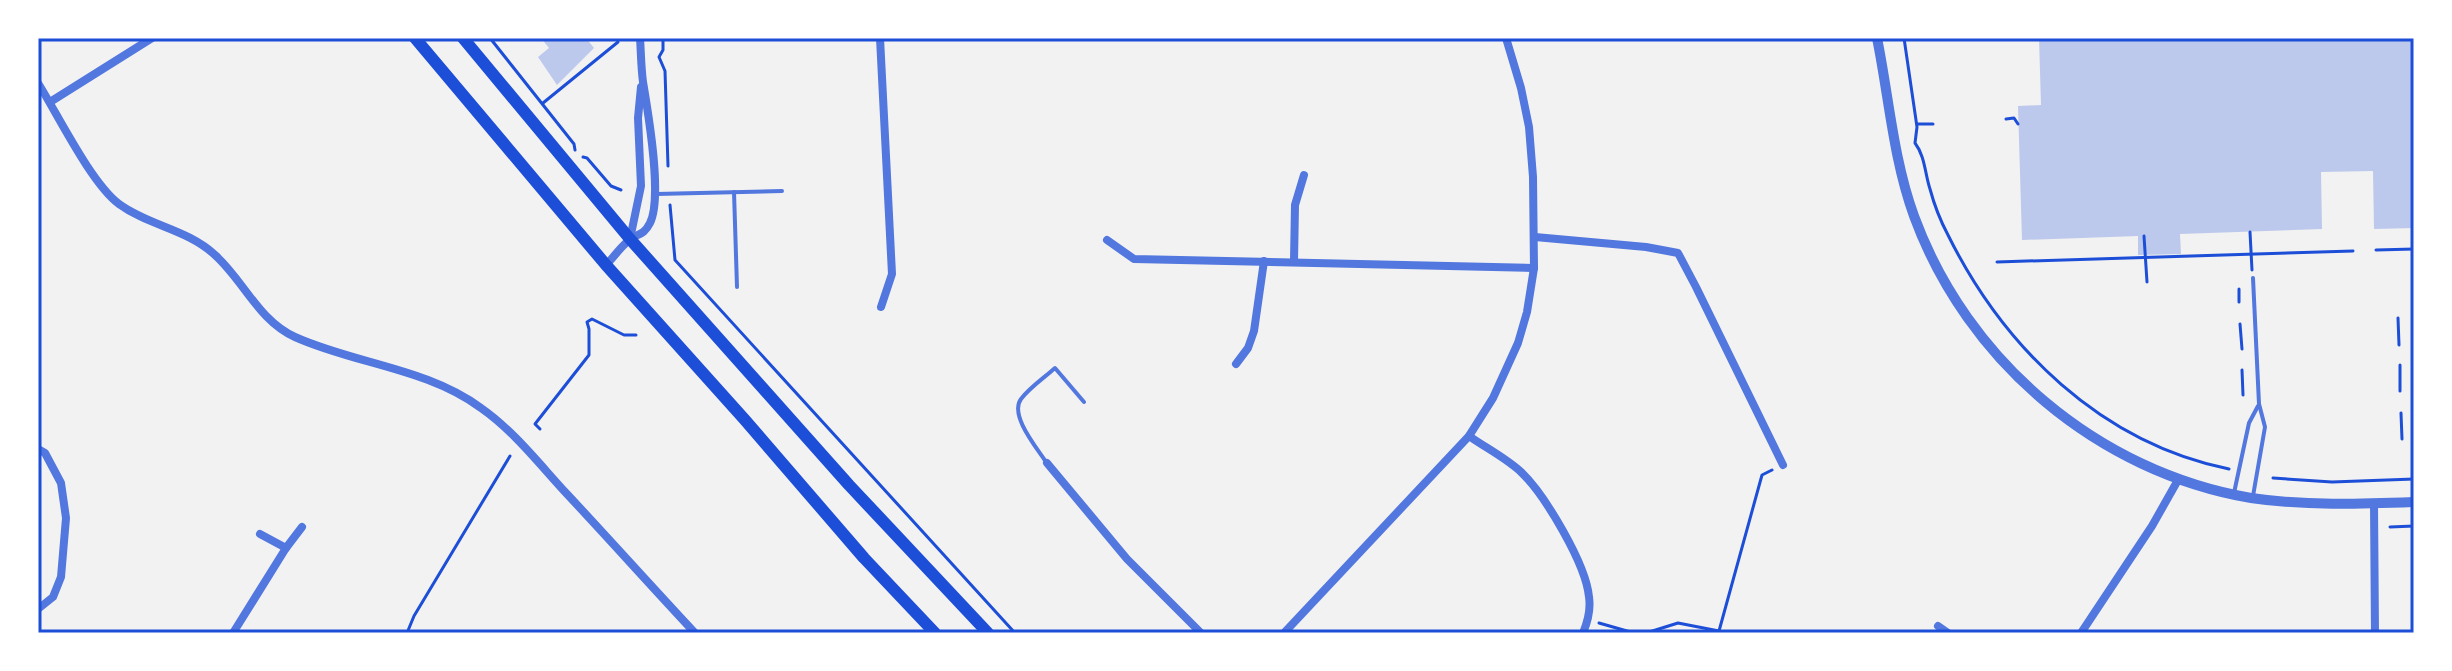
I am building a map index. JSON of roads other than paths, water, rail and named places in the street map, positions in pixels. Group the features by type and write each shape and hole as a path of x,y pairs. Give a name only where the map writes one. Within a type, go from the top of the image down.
{"highway":[{"path":"415,38 606,265 864,558 935,633"},
{"path":"463,38 630,239 849,485 988,633"}],"street":[{"path":"50,102 152,38"},
{"path":"606,265 630,239 644,234 652,219 655,194 640,38"},
{"path":"880,38 892,274 881,307"},
{"path":"1284,633 1469,436 1493,398 1518,343 1527,312 1535,237 1529,127 1506,38"},
{"path":"1877,38 1896,151 1905,188 1927,247 1964,312 2011,371 2056,412 2101,444 2178,480 2252,498 2310,504 2414,502"},
{"path":"630,239 641,186 638,118 642,78"},
{"path":"38,83 97,180 118,203 140,216 188,235 213,253 232,272 263,314 281,330 445,386 482,409 522,445 695,633"},
{"path":"1294,261 1295,205 1304,175"},
{"path":"1535,237 1646,247 1678,253 1783,465"},
{"path":"1107,240 1134,259 1534,268"},
{"path":"1236,364 1248,348 1254,331 1264,261"},
{"path":"1469,436 1520,472 1545,501 1584,571 1590,598 1589,620 1583,633"},
{"path":"38,609 53,597 61,577 66,518 61,483 41,451"},
{"path":"1047,463 1127,559 1201,633"},
{"path":"2081,633 2152,526 2178,480"},
{"path":"2374,503 2375,633"},
{"path":"233,633 302,527"},
{"path":"260,534 286,548"},
{"path":"1938,626 1948,633"}],"lane":[{"path":"655,194 782,191"},
{"path":"734,192 737,287"},
{"path":"2252,498 2265,427 2259,404 2253,278"},
{"path":"1047,463 1019,418 1018,404 1055,368 1084,402"},
{"path":"2234,494 2249,423 2259,404"}]}
